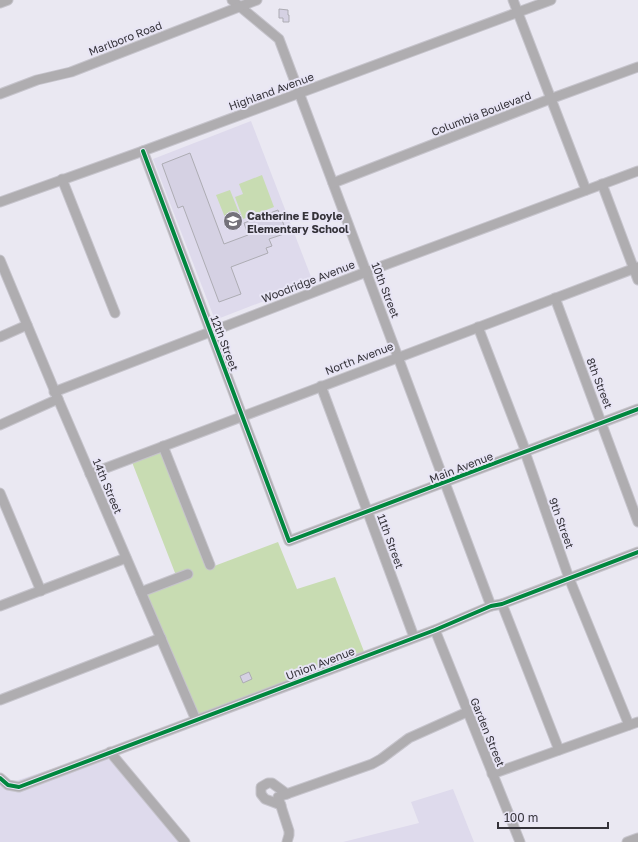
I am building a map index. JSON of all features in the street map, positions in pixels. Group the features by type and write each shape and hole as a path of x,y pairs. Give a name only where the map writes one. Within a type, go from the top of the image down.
{"street":[{"path":"0,3 8,0"},
{"name":"10th Street","path":"232,0 279,39 491,606"},
{"name":"Marlboro Road","path":"0,94 37,80 71,72 257,0"},
{"path":"513,0 586,190"},
{"name":"Highland Avenue","path":"0,202 62,179 143,152 551,0"},
{"name":"Columbia Boulevard","path":"332,183 550,99 638,67"},
{"name":"12th Street","path":"143,152 289,541"},
{"name":"Woodridge Avenue","path":"0,425 56,396 211,332 638,170"},
{"path":"62,179 115,313"},
{"path":"602,184 636,267 638,280"},
{"name":"14th Street","path":"0,260 56,396 196,720"},
{"name":"North Avenue","path":"90,474 636,267"},
{"name":"8th Street","path":"555,298 638,522"},
{"path":"0,337 27,325"},
{"name":"9th Street","path":"478,327 526,452 569,578 634,724"},
{"name":"11th Street","path":"321,386 414,637"},
{"name":"Main Avenue","path":"289,541 638,409"},
{"path":"163,446 210,565"},
{"path":"0,493 41,591"},
{"name":"Union Avenue","path":"0,778 8,785 19,787 435,630 491,606 502,604 638,552"},
{"path":"0,606 126,558"},
{"path":"141,592 188,574"},
{"path":"502,604 559,750"},
{"name":"Garden Street","path":"435,630 520,842"},
{"path":"0,700 161,638"},
{"path":"287,842 289,831 278,797 372,764 409,738 467,712"},
{"path":"492,774 634,724"},
{"path":"110,752 185,842"},
{"path":"281,805 263,797 261,794 262,787 268,783 272,783 287,794"},
{"path":"626,842 638,838"}],"shaded area":[{"name":"Catherine E Doyle Elementary School","path":"251,121 313,282 215,320 153,159"},
{"path":"109,750 186,842 0,842 0,786"},
{"path":"453,789 474,842 343,842 419,823 411,802"}],"green space":[{"path":"262,175 274,207 243,219 235,197 243,194 239,184"},
{"path":"230,190 240,215 226,220 216,195"},
{"path":"164,444 209,568 278,542 297,589 335,577 365,654 193,718 141,590 177,578 130,457"}],"building":[{"path":"279,9 288,10 289,22 283,22 283,18 279,18"},
{"path":"190,153 224,244 248,235 244,223 278,210 287,233 269,239 272,246 266,248 268,253 231,267 241,294 219,302 183,206 178,208 162,164"},
{"path":"249,672 252,679 243,683 240,676"}],"cycle path":[{"path":"143,151 289,541 638,409"},
{"path":"0,778 8,785 19,787 435,630 491,606 502,604 638,552"}],"place":[{"name":"Catherine E Doyle Elementary School","path":"233,221"}]}
